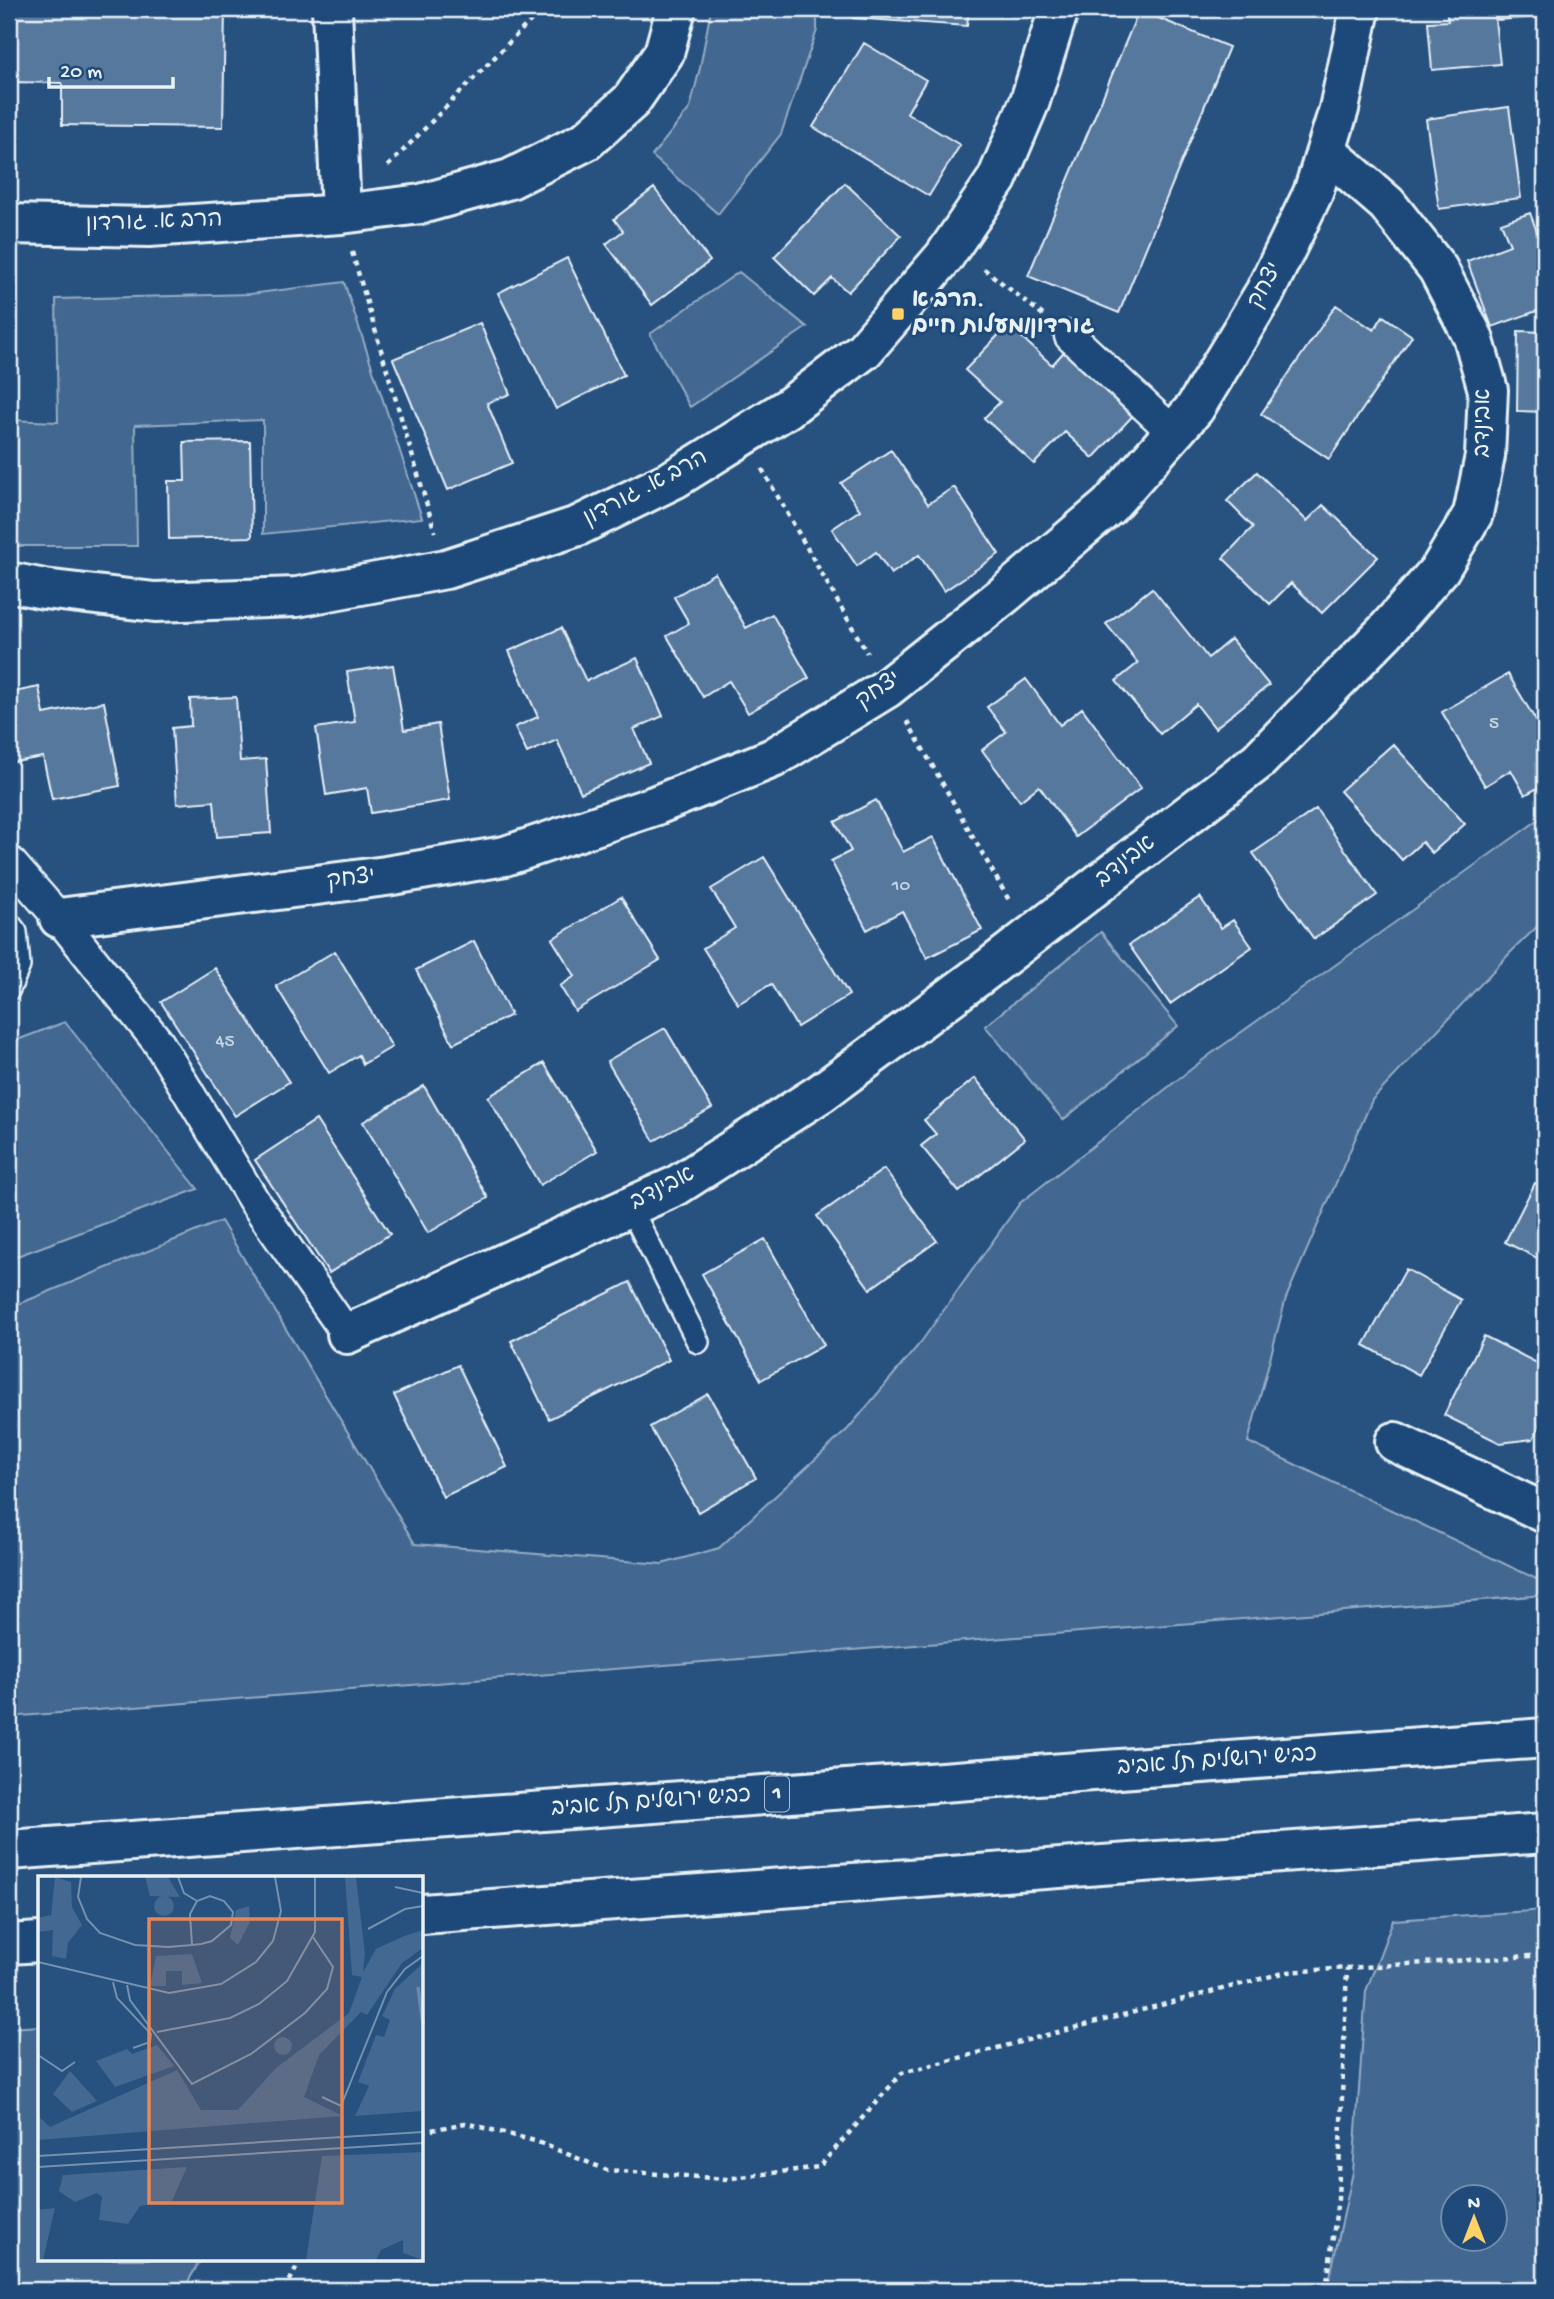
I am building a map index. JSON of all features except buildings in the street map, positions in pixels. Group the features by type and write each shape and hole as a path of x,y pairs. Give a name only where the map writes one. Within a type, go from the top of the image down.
{"main road":[{"path":"332,9 341,214"},
{"name":"הרב א. גורדון","path":"9,224 149,227 341,214 421,204 510,179 586,141 631,101 664,53 676,9"},
{"name":"הרב א. גורדון","path":"9,582 44,589 155,602 297,597 446,569 578,526 674,479 788,408 864,350 953,245 998,179 1030,101 1059,9"},
{"name":"יצחק","path":"59,918 386,876 505,856 654,806 773,758 887,688 1005,594 1109,506 1195,408 1265,292 1313,193 1339,109 1360,9"},
{"name":"אבינדב","path":"348,1334 676,1186 821,1093 980,975 1258,761 1385,632 1440,569 1473,514 1485,456 1488,390 1473,337 1438,270 1387,204 1326,152"},
{"path":"1395,1442 1545,1513"},
{"name":"כביש ירושלים תל אביב","path":"9,1850 1545,1738"},
{"path":"424,1914 1545,1833"},
{"path":"9,1944 38,1942"}],"street":[{"path":"1070,336 1173,432"},
{"path":"9,860 158,1042 254,1201 348,1334"}],"lane":[{"path":"9,923 16,932 19,966 9,989"},
{"path":"630,1206 698,1342"}],"path":[{"path":"446,569 341,214 542,9"},
{"path":"953,245 1070,336"},
{"path":"424,2132 465,2123 535,2141 607,2170 725,2179 820,2167 902,2073 1287,1972 1545,1955"},
{"path":"1326,2290 1338,2199 1347,1968"},
{"path":"285,2290 300,2260"}],"shaded area":[{"path":"711,9 817,9 817,30 781,134 718,214 652,156 690,108"},
{"path":"739,272 807,327 690,407 650,334"},
{"path":"344,282 422,518 263,534 263,420 135,425 137,546 9,546 9,420 58,422 56,299 250,294"},
{"path":"1545,815 1545,919 1372,1100 1286,1298 1248,1442 1545,1583 1545,1595 9,1717 9,1308 221,1221 415,1544 662,1564 719,1548 848,1429 921,1342 1020,1203 1208,1056"},
{"path":"1101,932 1178,1026 1063,1120 985,1026"},
{"path":"65,1022 198,1189 9,1259 9,1043"},
{"path":"1545,1910 1545,2290 1327,2290 1353,2172 1366,1991 1393,1920"},
{"path":"38,2026 38,2260 200,2260 186,2285 178,2290 9,2290 9,2028"}],"place":[{"name":"הרב א. גורדון/מעלות חיים","path":"898,314"}]}
